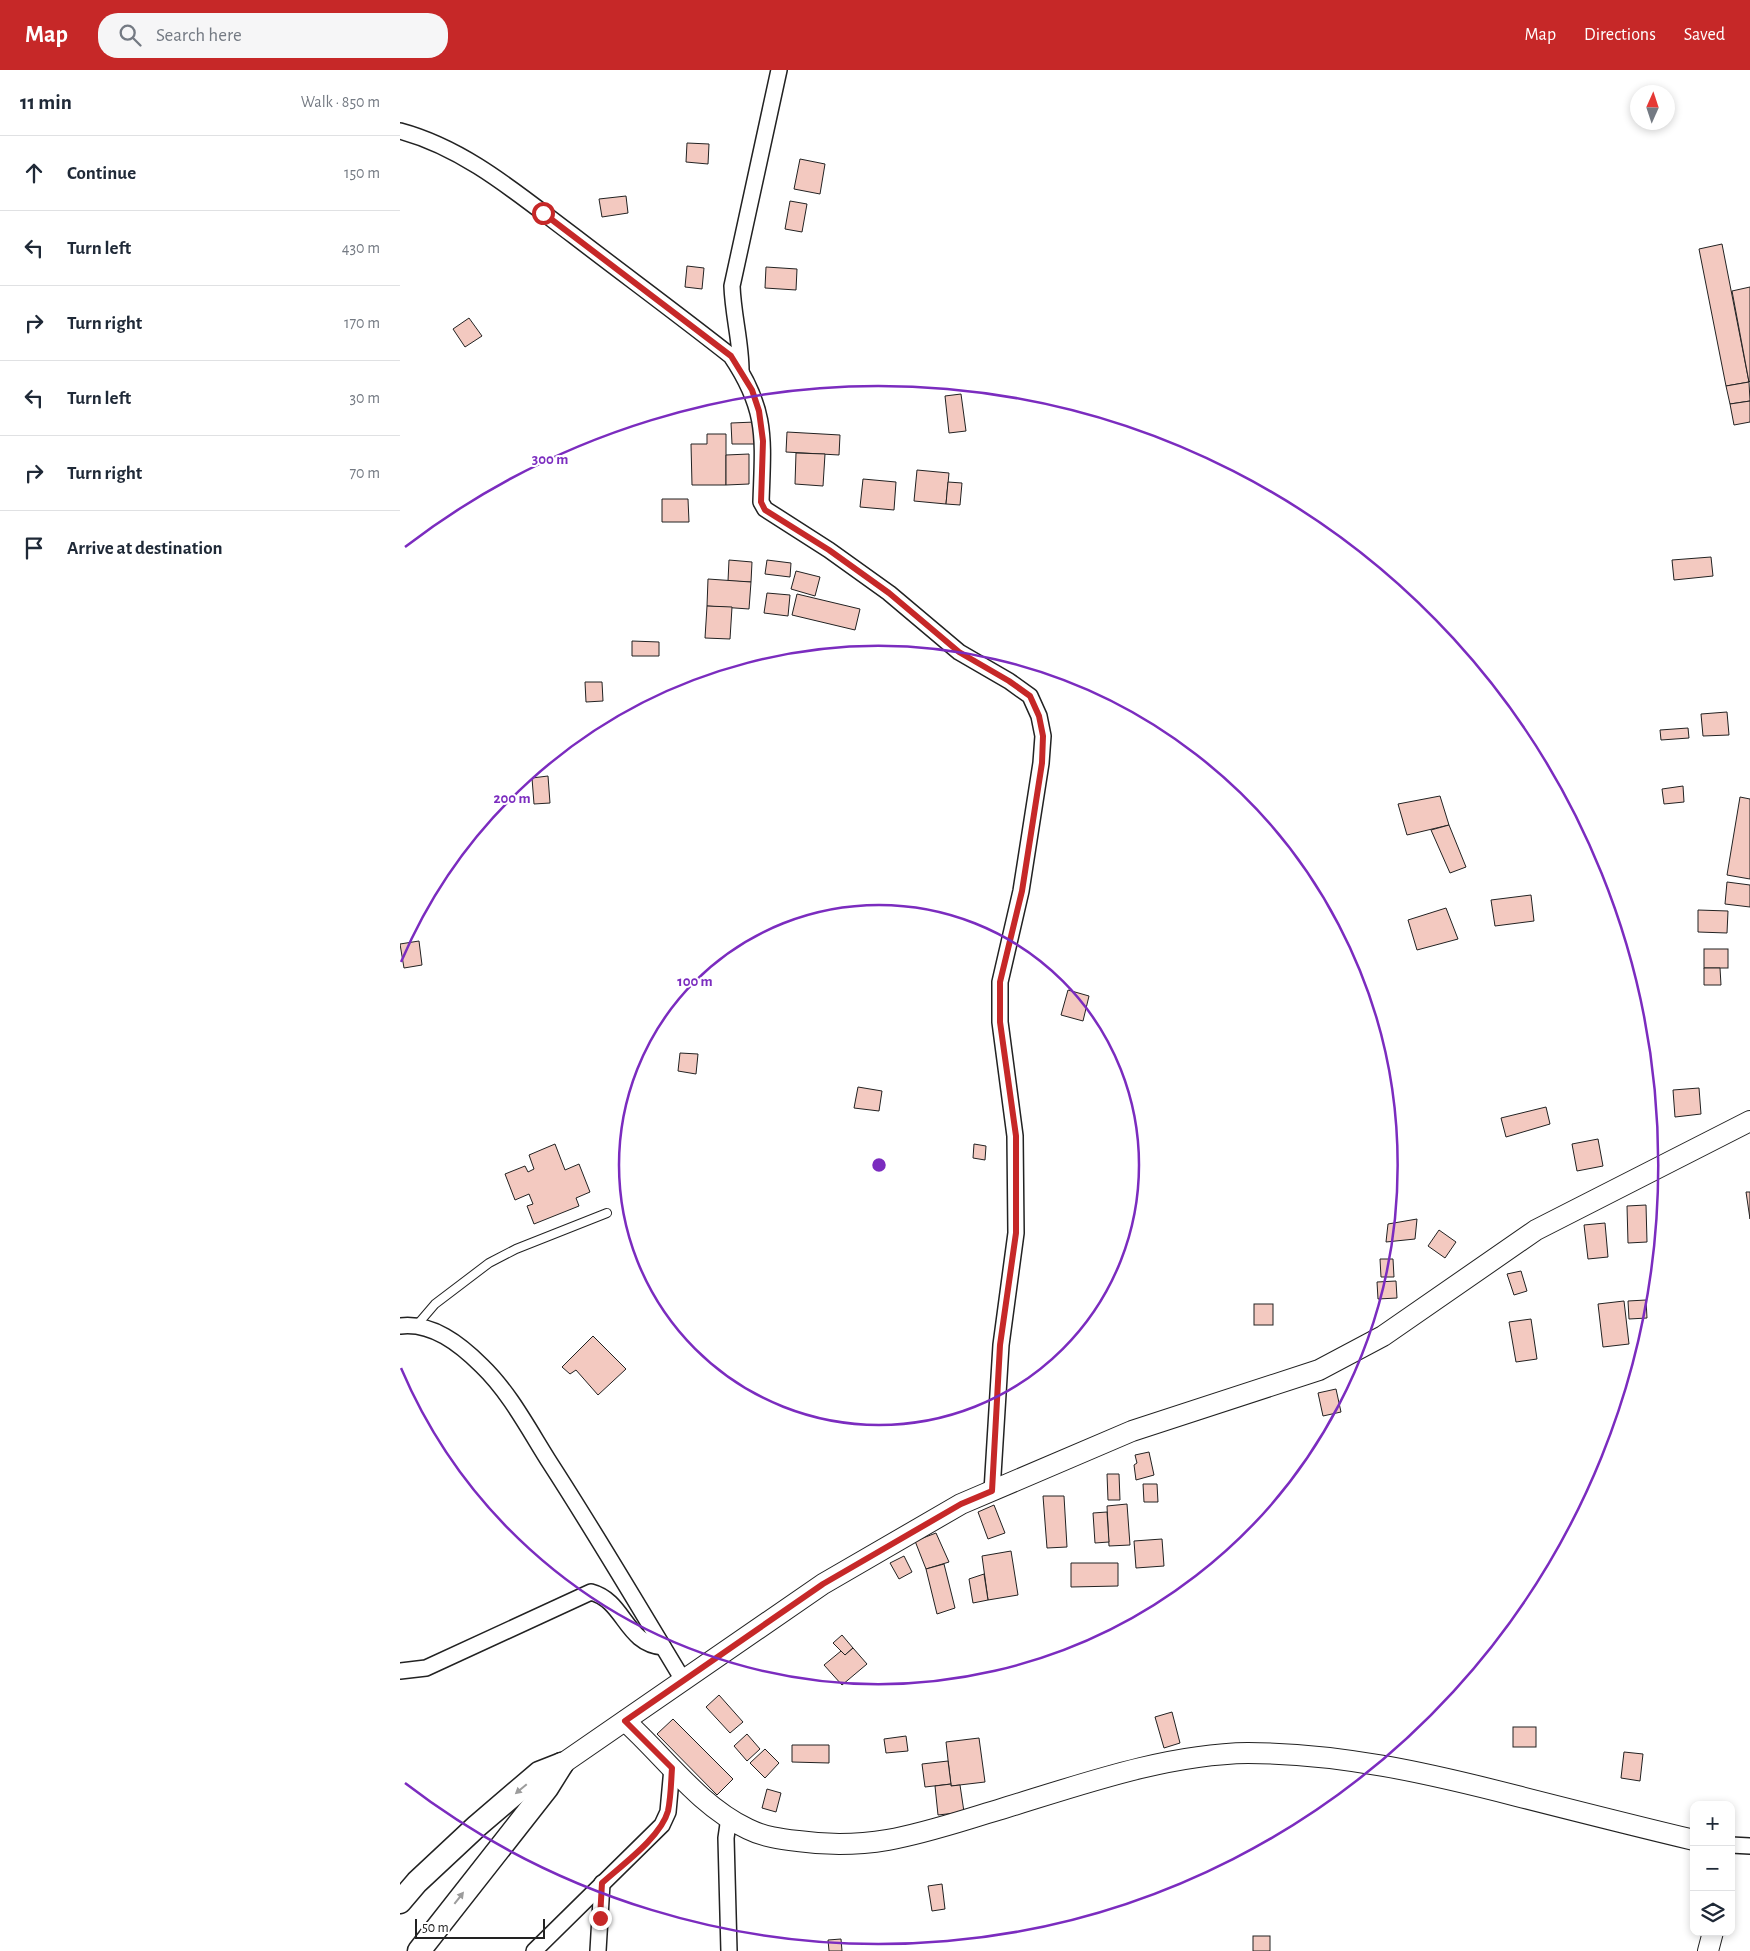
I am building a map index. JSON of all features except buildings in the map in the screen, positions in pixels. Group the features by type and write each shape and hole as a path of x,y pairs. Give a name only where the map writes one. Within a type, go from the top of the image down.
{"main road":[{"path":"400,1902 416,1882 539,1773 562,1764"},
{"path":"419,1951 547,1788 562,1764"}],"street":[{"path":"741,370 741,349 733,310 732,286 779,70"},
{"path":"400,131 435,144 465,159 515,191 731,356 752,390 759,411 763,441 761,502 765,510 829,550 889,593 959,652 1009,681 1030,696 1039,716 1043,736 1042,763 1022,891 1000,982 1000,1022 1016,1136 1016,1233 1000,1345 992,1491"},
{"path":"562,1764 823,1584 961,1504 1132,1431 1319,1370 1383,1336 1536,1230 1750,1121"},
{"path":"400,1326 417,1325 440,1333 464,1350 483,1367 503,1390 594,1532 683,1680"},
{"path":"400,1671 426,1668 591,1592 604,1595 640,1640 652,1646 663,1647"},
{"path":"625,1721 695,1792 729,1817 749,1829 774,1838 809,1843 850,1844 884,1842 916,1836 1092,1782 1166,1763 1206,1755 1248,1753 1310,1755 1371,1763 1438,1776 1690,1839"},
{"path":"534,1951 662,1825 668,1812 672,1768"},
{"path":"729,1817 726,1838 729,1951"},
{"path":"1735,1845 1750,1846"},
{"path":"598,1951 602,1883"},
{"path":"1708,1951 1712,1936"}],"lane":[{"path":"417,1325 436,1304 489,1262 516,1249 607,1213"}],"route":[{"path":"543,213 731,356 752,390 759,411 763,441 761,502 765,510 829,550 906,605 959,652 1009,681 1030,696 1039,716 1043,736 1042,763 1028,837 1022,891 1000,982 1000,1022 1016,1136 1016,1233 1000,1345 992,1491 961,1504 823,1584 625,1721 672,1768 670,1797 668,1812 655,1834 602,1883 603,1894 600,1918"}]}
